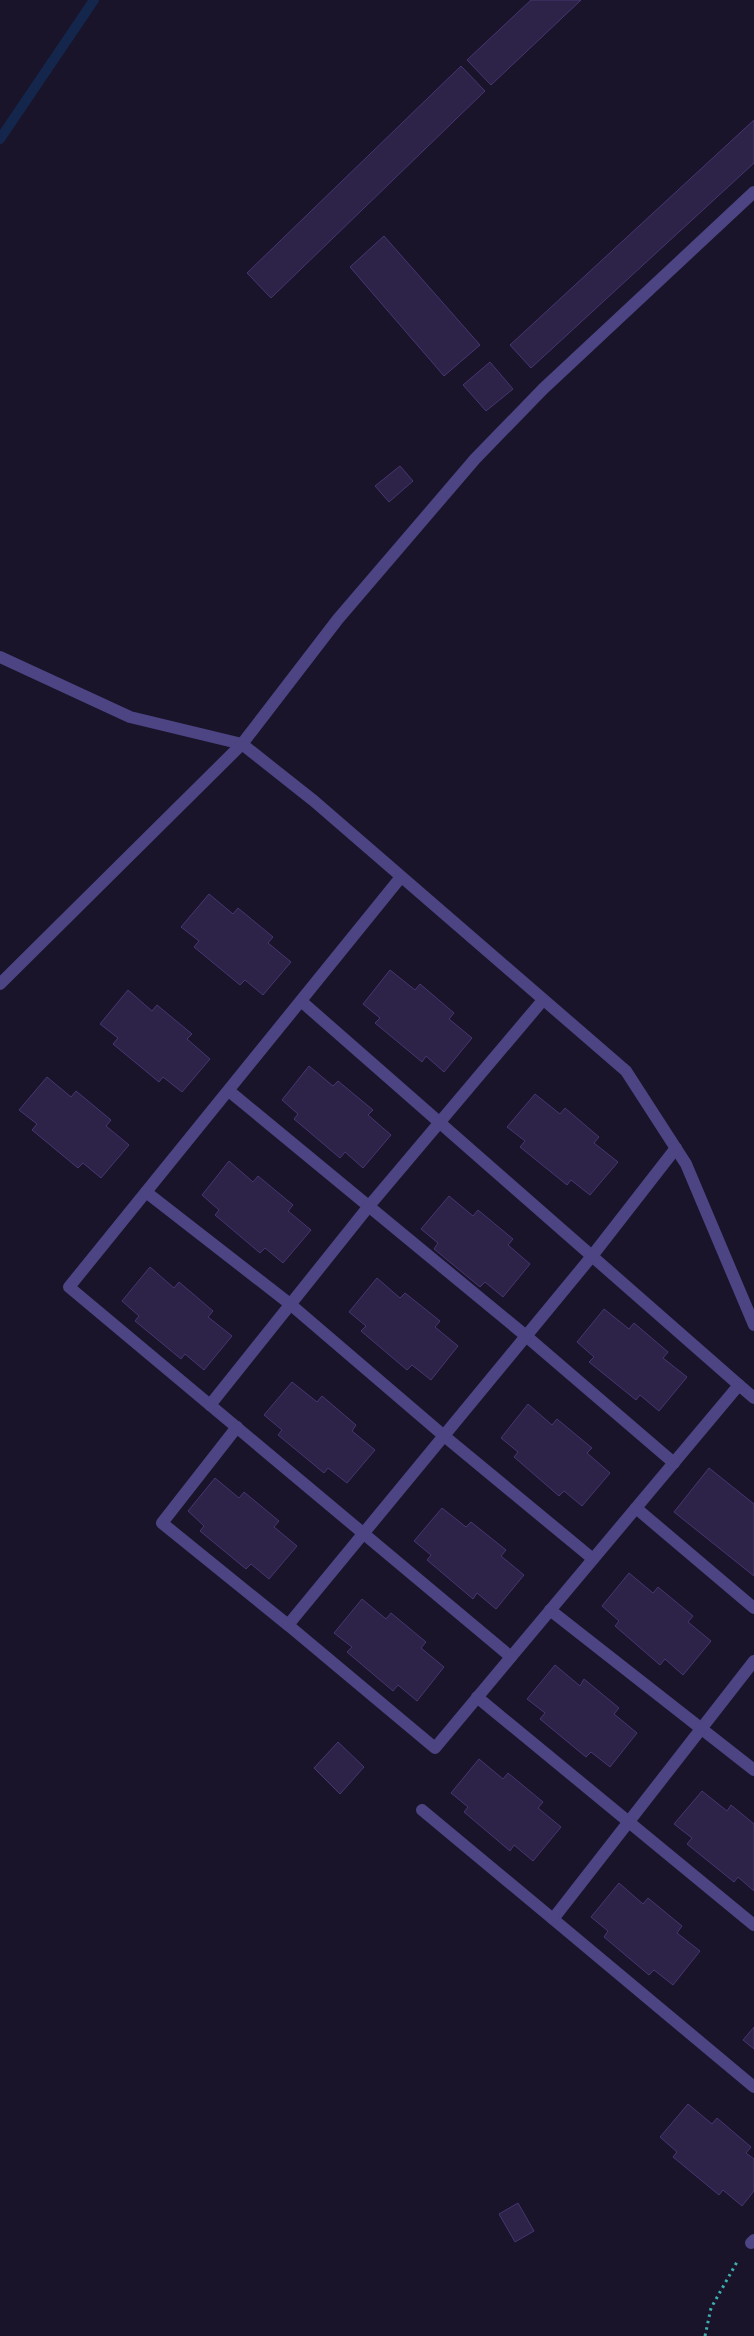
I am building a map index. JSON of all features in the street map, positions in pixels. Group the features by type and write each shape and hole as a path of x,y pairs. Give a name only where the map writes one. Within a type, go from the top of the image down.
{"street":[{"path":"0,984 242,744 338,619 475,459 543,389 754,192"},
{"path":"0,657 130,717 242,744 314,801 626,1071 686,1164 754,1325"},
{"path":"401,877 69,1288 511,1657"},
{"path":"210,1405 369,1206 543,1000"},
{"path":"301,1001 754,1398"},
{"path":"229,1091 526,1336 674,1463"},
{"path":"288,1625 362,1532 592,1256 676,1148"},
{"path":"146,1192 290,1304 443,1435 593,1559"},
{"path":"236,1427 162,1523 435,1748 739,1385"},
{"path":"636,1508 754,1608"},
{"path":"550,1610 754,1770"},
{"path":"553,1918 754,1661"},
{"path":"478,1697 754,1926"},
{"path":"422,1810 754,2087"}],"path":[{"path":"705,2336 711,2308 729,2274 752,2242"}],"building":[{"path":"531,0 581,0 491,85 467,60"},
{"path":"461,66 485,91 271,298 247,273"},
{"path":"754,120 754,163 531,368 510,345"},
{"path":"384,236 480,345 444,376 350,267"},
{"path":"490,362 513,389 486,411 463,385"},
{"path":"400,466 413,481 389,502 375,486"},
{"path":"209,894 233,914 238,908 273,937 268,943 291,962 263,995 245,980 240,985 194,947 199,941 181,927"},
{"path":"390,970 415,990 420,984 454,1013 449,1019 472,1038 444,1072 426,1056 422,1062 375,1023 380,1018 363,1004"},
{"path":"128,990 152,1011 157,1005 192,1034 187,1039 210,1059 182,1092 163,1077 159,1082 113,1044 118,1038 100,1024"},
{"path":"309,1066 333,1086 338,1081 373,1110 368,1115 391,1135 363,1168 345,1152 340,1158 294,1119 298,1114 282,1100"},
{"path":"47,1077 71,1097 76,1091 111,1120 106,1126 129,1145 101,1178 83,1163 78,1168 32,1130 37,1124 19,1110"},
{"path":"535,1094 560,1114 565,1108 599,1137 594,1143 618,1162 590,1195 571,1180 567,1185 520,1147 525,1141 507,1127"},
{"path":"229,1161 253,1182 258,1176 293,1205 288,1211 311,1230 283,1263 265,1248 260,1253 215,1215 219,1210 202,1195"},
{"path":"449,1196 473,1216 478,1210 513,1239 508,1245 530,1264 503,1297 485,1282 480,1287 434,1249 438,1243 421,1229"},
{"path":"150,1267 174,1288 179,1282 213,1311 208,1317 232,1336 204,1370 185,1354 181,1359 135,1321 139,1316 122,1301"},
{"path":"377,1278 400,1298 405,1293 440,1321 435,1327 458,1346 431,1380 412,1365 407,1370 361,1331 366,1326 349,1312"},
{"path":"604,1309 629,1329 634,1323 668,1352 663,1358 687,1377 659,1411 640,1395 636,1400 589,1362 594,1357 577,1342"},
{"path":"292,1382 317,1402 322,1396 356,1425 352,1431 375,1450 347,1483 328,1468 324,1473 278,1435 282,1430 264,1415"},
{"path":"528,1404 552,1425 557,1419 592,1448 587,1453 610,1473 582,1506 564,1491 559,1496 514,1457 518,1452 501,1438"},
{"path":"709,1468 754,1504 754,1576 674,1512"},
{"path":"215,1478 239,1498 244,1492 279,1521 274,1527 297,1546 269,1579 251,1564 246,1569 200,1531 204,1526 188,1511"},
{"path":"442,1508 466,1527 471,1522 506,1550 501,1556 524,1575 496,1609 477,1593 473,1599 427,1560 431,1555 414,1541"},
{"path":"629,1573 653,1593 658,1587 693,1616 688,1622 711,1641 683,1675 665,1659 660,1665 615,1626 619,1621 602,1606"},
{"path":"362,1599 386,1619 391,1613 426,1642 421,1648 444,1667 417,1701 398,1685 393,1691 347,1652 352,1647 334,1633"},
{"path":"555,1665 580,1686 584,1679 619,1708 614,1714 637,1733 610,1767 591,1752 586,1757 540,1719 545,1713 527,1699"},
{"path":"338,1742 364,1767 340,1794 314,1768"},
{"path":"479,1759 503,1779 508,1773 543,1802 538,1808 561,1827 533,1861 514,1845 510,1851 464,1812 468,1807 451,1793"},
{"path":"702,1791 727,1811 731,1805 754,1824 754,1891 738,1877 734,1882 687,1844 692,1838 674,1824"},
{"path":"619,1883 643,1904 648,1898 682,1926 677,1933 700,1951 673,1985 654,1970 649,1975 604,1937 608,1931 591,1917"},
{"path":"754,2027 754,2049 743,2040"},
{"path":"688,2104 712,2124 717,2118 751,2147 746,2153 754,2159 754,2191 742,2206 723,2190 719,2195 673,2157 677,2152 660,2137"},
{"path":"518,2203 534,2231 515,2242 499,2214"}],"waterway":[{"path":"0,139 94,0"}]}
